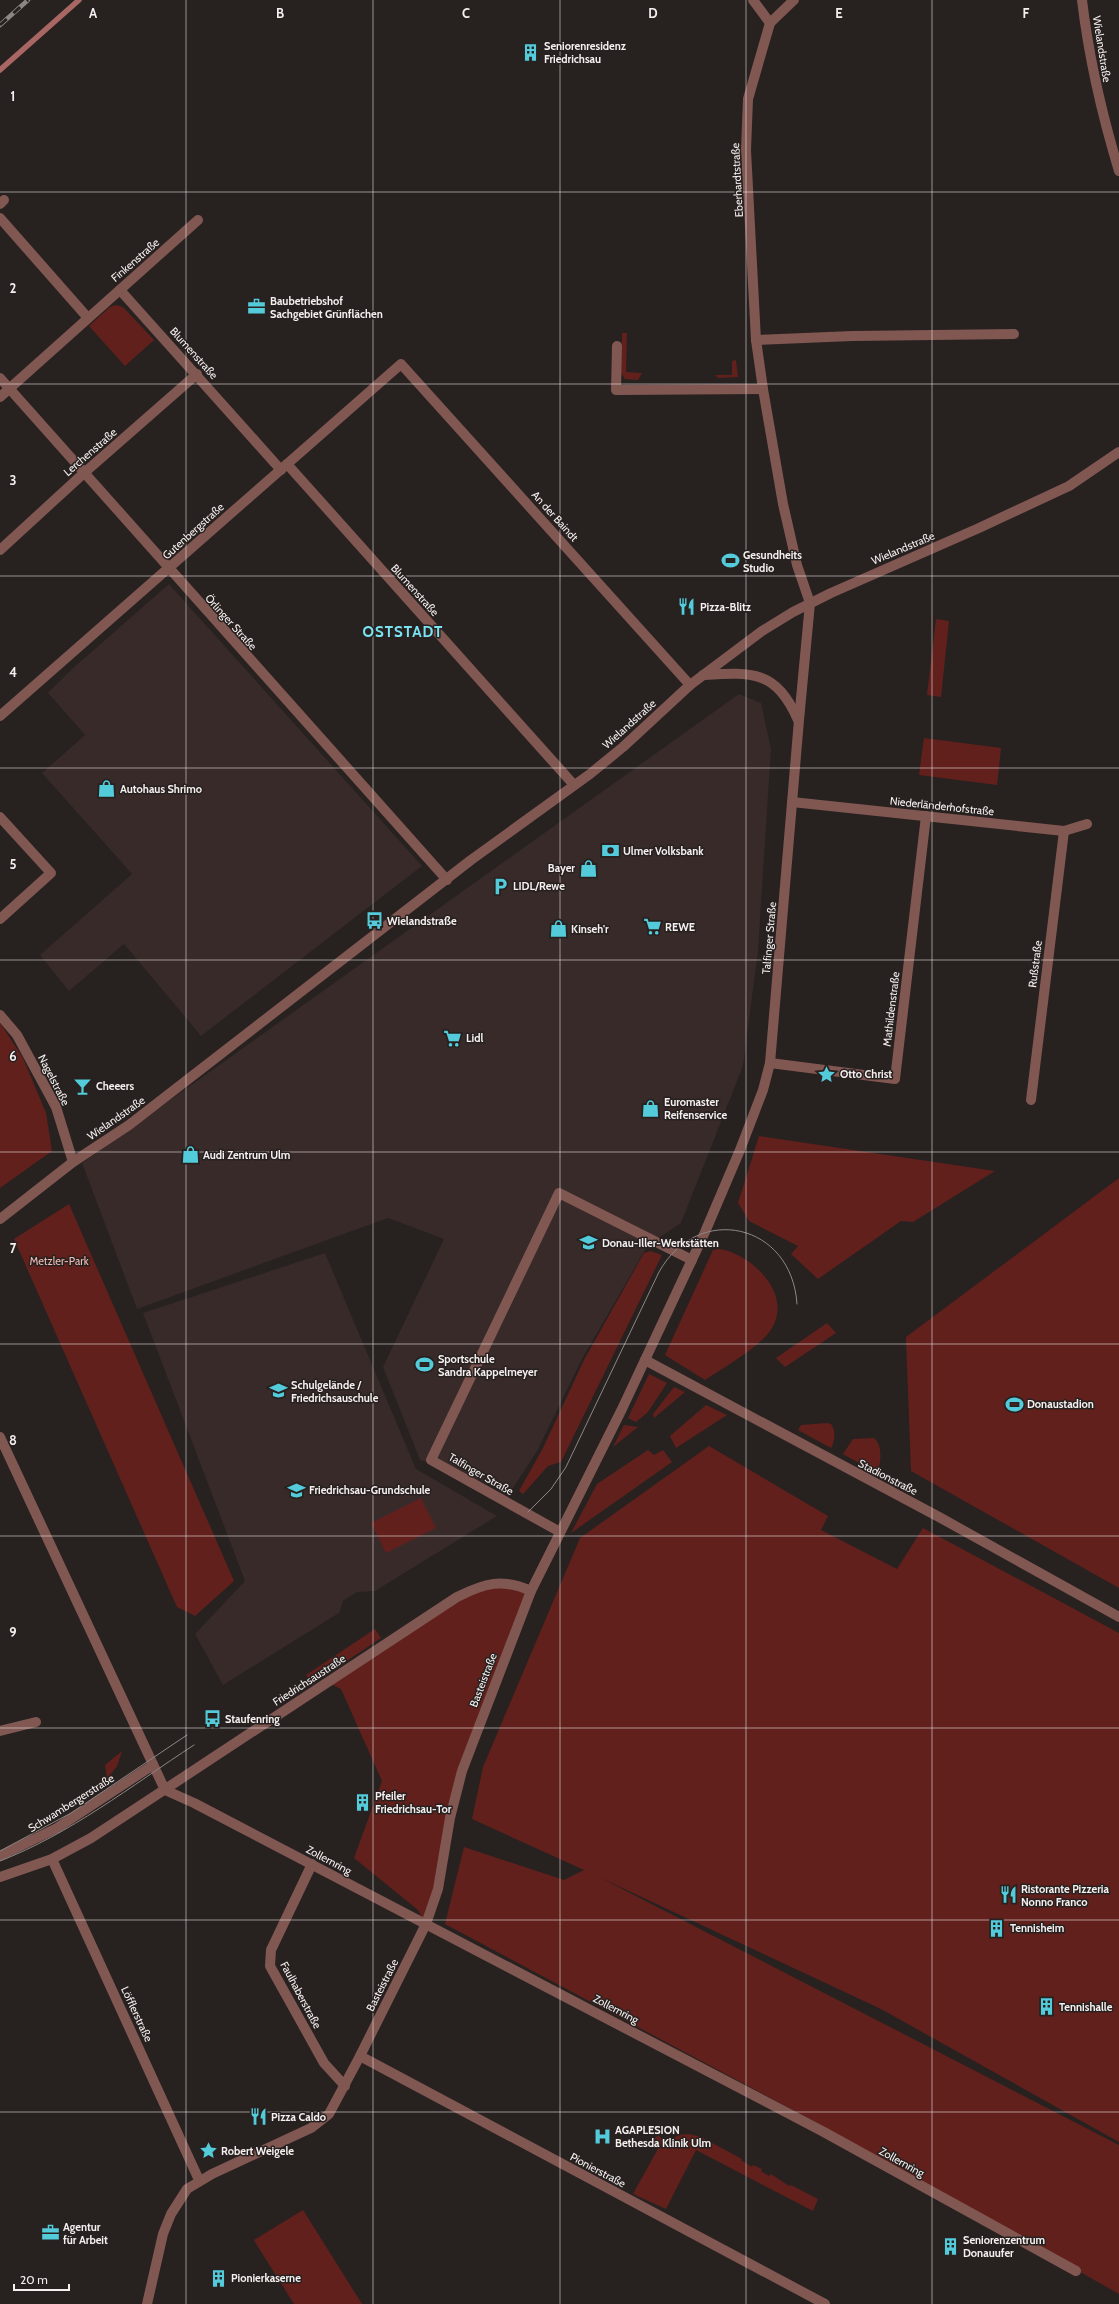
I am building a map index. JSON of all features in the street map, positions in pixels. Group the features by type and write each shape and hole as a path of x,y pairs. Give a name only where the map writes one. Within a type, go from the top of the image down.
{"street":[{"path":"753,0 770,23 794,0"},
{"name":"Wielandstraße","path":"1082,0 1098,96 1119,171"},
{"name":"Eberhardtstraße","path":"770,23 748,99 746,142 756,340 783,504 797,565 810,603"},
{"path":"0,218 88,318"},
{"name":"Finkenstraße","path":"0,397 198,220"},
{"name":"Blumenstraße","path":"120,290 284,467 574,786"},
{"path":"756,340 852,336 1014,334"},
{"path":"617,346 616,390 763,389"},
{"name":"Gutenbergstraße","path":"0,716 401,364"},
{"name":"An der Baindt","path":"401,364 690,685"},
{"name":"Lerchenstraße","path":"0,550 84,473 197,374"},
{"name":"Örlinger Straße","path":"0,378 168,569 447,880"},
{"name":"Wielandstraße","path":"0,1219 73,1162 130,1125 447,880 574,786 623,747 690,685 762,631 810,603 1064,488 1119,452"},
{"name":"Talfinger Straße","path":"692,1260 559,1193 431,1460 560,1532 645,1360 692,1260 740,1150 763,1090 770,1063 810,603"},
{"path":"703,675 735,673 759,676 781,690 788,699 799,720"},
{"name":"Niederländerhofstraße","path":"792,802 1064,831 1087,824"},
{"name":"Mathildenstraße","path":"770,1063 895,1079 926,816"},
{"path":"0,817 51,873 0,918"},
{"name":"Rußstraße","path":"1030,1100 1064,831"},
{"name":"Nagelstraße","path":"0,1015 17,1035 56,1108 73,1162"},
{"name":"Stadionstraße","path":"645,1360 939,1517 1119,1617"},
{"path":"0,1438 165,1790"},
{"path":"531,1591 560,1532"},
{"name":"Friedrichsaustraße","path":"52,1859 92,1838 457,1597 493,1583 515,1584 531,1591"},
{"name":"Basteistraße","path":"147,2304 156,2258 171,2214 187,2189 199,2180 311,2128 329,2114 345,2086 426,1924 438,1889 450,1818 462,1771 531,1591"},
{"path":"0,1730 36,1722"},
{"name":"Schwambergerstraße","path":"0,1856 62,1825 153,1765"},
{"name":"Zollernring","path":"165,1790 194,1803 312,1864 822,2131 1076,2271"},
{"path":"0,1877 52,1859"},
{"name":"Löfflerstraße","path":"52,1859 199,2180"},
{"name":"Faulhaberstraße","path":"312,1864 271,1950 270,1966 324,2063 345,2086"},
{"name":"Pionierstraße","path":"360,2056 825,2304"}],"shaded area":[{"path":"169,584 422,866 201,1036 124,944 69,991 40,955 132,874 42,773 85,735 48,693 72,669"},
{"path":"739,694 761,703 771,749 758,951 743,1066 681,1223 648,1245 582,1359 537,1451 511,1491 420,1460 383,1367 444,1239 388,1218 137,1309 82,1163"},
{"name":"Schulgelände / Friedrichsauschule","path":"325,1253 416,1469 497,1516 375,1591 357,1592 343,1601 339,1613 223,1685 195,1634 245,1581 143,1313"}],"green space":[{"path":"116,305 123,307 154,340 125,366 89,326 110,307"},
{"path":"622,333 627,333 626,372 642,373 638,380 625,379 621,373"},
{"path":"736,360 738,377 718,378 715,375 732,375 732,361"},
{"path":"936,619 949,621 941,697 927,695"},
{"path":"924,738 1001,748 997,785 919,775"},
{"path":"0,1023 23,1058 46,1113 52,1151 0,1188"},
{"path":"759,1136 995,1171 913,1222 901,1221 818,1279 791,1254 798,1246 749,1221 738,1203"},
{"name":"Donaustadion","path":"1119,1178 1119,1588 911,1471 906,1337"},
{"name":"Metzler-Park","path":"69,1204 234,1581 195,1616 177,1607 14,1239"},
{"path":"719,1249 745,1259 757,1268 767,1279 774,1291 777,1304 776,1318 770,1331 757,1344 705,1380 665,1355 713,1250"},
{"path":"650,1251 662,1255 561,1462 548,1466 523,1494 519,1491 543,1448 584,1360 644,1253"},
{"path":"827,1323 836,1333 785,1367 776,1358"},
{"path":"649,1374 667,1383 648,1412 636,1422 628,1418"},
{"path":"674,1387 685,1392 654,1418 653,1414"},
{"path":"706,1405 727,1415 676,1448 670,1436"},
{"path":"831,1424 834,1433 831,1448 798,1430 801,1425"},
{"path":"624,1425 638,1427 613,1447"},
{"path":"874,1438 879,1445 880,1450 880,1460 877,1473 843,1454 853,1439"},
{"path":"709,1446 828,1516 821,1530 897,1569 923,1528 1119,1633 1119,2142 881,2009 599,1877 1119,2145 1119,2294 821,2125 445,1924 464,1847 564,1880 584,1870 472,1819 483,1767 580,1538"},
{"path":"648,1450 654,1455 663,1450 672,1462 571,1533 597,1484"},
{"path":"421,1498 436,1528 386,1553 371,1523"},
{"path":"482,1586 531,1591 476,1733 426,1924 418,1910 354,1858 382,1781 341,1689 327,1682"},
{"path":"375,1629 381,1638 288,1700 286,1696 309,1680 306,1675"},
{"path":"122,1751 117,1766 107,1779 105,1765"},
{"path":"689,2134 701,2137 742,2159 741,2160 752,2167 753,2165 762,2169 761,2171 769,2176 771,2174 789,2186 791,2185 818,2199 813,2211 696,2150 666,2209 633,2194 659,2147 651,2143 658,2135 667,2144 678,2135"},
{"path":"303,2210 362,2304 294,2304 255,2242 254,2240"}],"waterway":[{"path":"0,70 79,0"}],"tram line":[{"path":"528,1512 551,1489 566,1467 659,1272 676,1250 696,1236 718,1230 741,1231 761,1240 779,1255 791,1276 797,1304"},
{"path":"0,1851 71,1813 187,1735"},
{"path":"0,1861 26,1850 76,1823 194,1745"}],"railway":[{"path":"0,25 28,0"}],"place":[{"name":"Seniorenresidenz Friedrichsau","path":"531,52"},
{"name":"Baubetriebshof Sachgebiet Grünflächen","path":"257,307"},
{"name":"Gesundheits Studio","path":"730,561"},
{"name":"Pizza-Blitz","path":"687,607"},
{"name":"Autohaus Shrimo","path":"107,789"},
{"name":"Ulmer Volksbank","path":"610,851"},
{"name":"Bayer","path":"588,868"},
{"name":"LIDL/Rewe","path":"500,886"},
{"name":"Wielandstraße","path":"374,921"},
{"name":"REWE","path":"652,927"},
{"name":"Kinseh'r","path":"558,929"},
{"name":"Lidl","path":"453,1038"},
{"name":"Otto Christ","path":"827,1074"},
{"name":"Cheeers","path":"83,1086"},
{"name":"Euromaster Reifenservice","path":"651,1108"},
{"name":"Audi Zentrum Ulm","path":"190,1155"},
{"name":"Donau-Iller-Werkstätten","path":"589,1243"},
{"name":"Sportschule Sandra Kappelmeyer","path":"425,1365"},
{"name":"Schulgelände / Friedrichsauschule","path":"278,1391"},
{"name":"Donaustadion","path":"1014,1404"},
{"name":"Friedrichsau-Grundschule","path":"296,1490"},
{"name":"Staufenring","path":"212,1719"},
{"name":"Pfeiler Friedrichsau-Tor","path":"362,1802"},
{"name":"Ristorante Pizzeria Nonno Franco","path":"1008,1895"},
{"name":"Tennisheim","path":"997,1928"},
{"name":"Tennishalle","path":"1046,2007"},
{"name":"Pizza Caldo","path":"258,2117"},
{"name":"AGAPLESION Bethesda Klinik Ulm","path":"602,2136"},
{"name":"Robert Weigele","path":"208,2151"},
{"name":"Agentur für Arbeit","path":"50,2233"},
{"name":"Seniorenzentrum Donauufer","path":"950,2246"},
{"name":"Pionierkaserne","path":"218,2278"}],"district":[{"name":"OSTSTADT","path":"403,632"}]}
